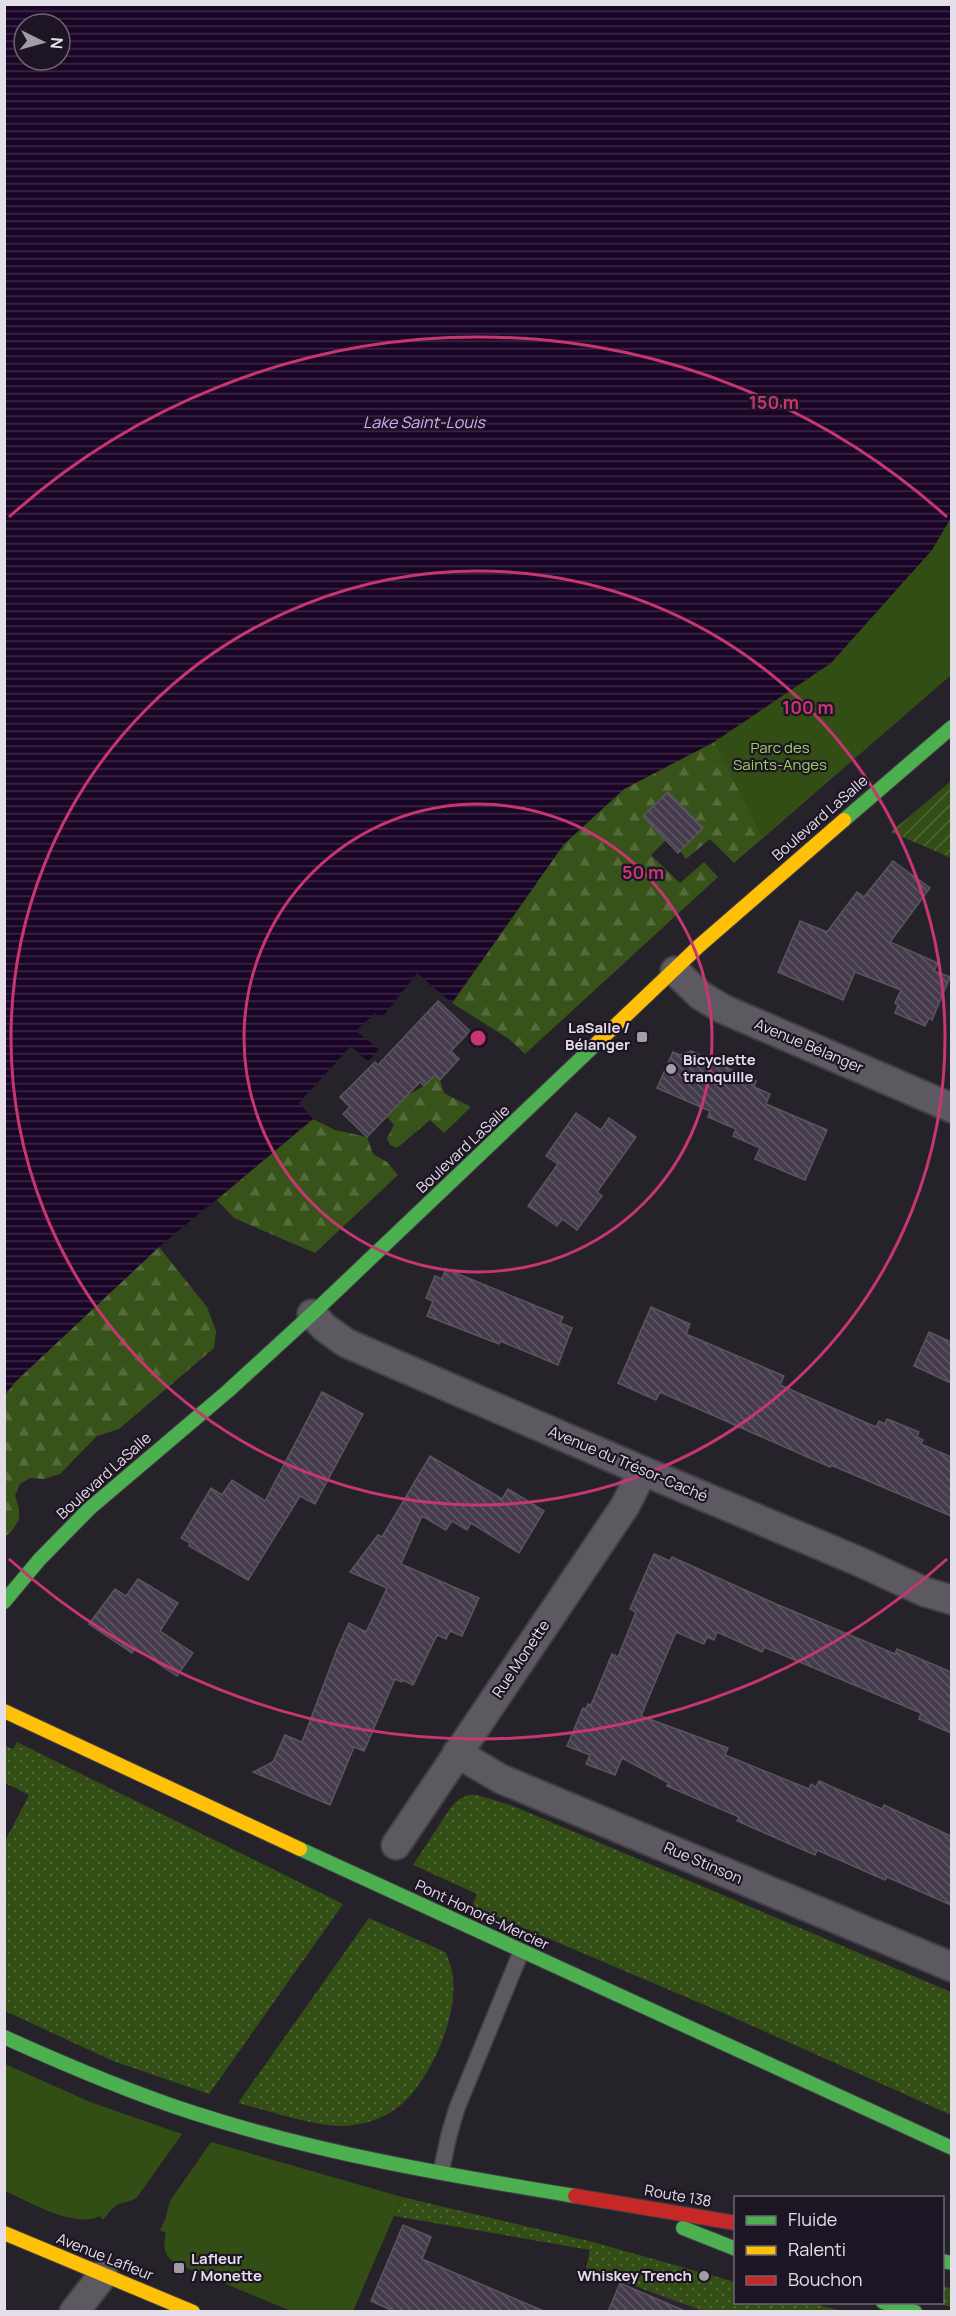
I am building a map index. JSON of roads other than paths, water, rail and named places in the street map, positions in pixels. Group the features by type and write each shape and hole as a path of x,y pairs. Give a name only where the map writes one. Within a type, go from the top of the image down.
{"main road":[{"name":"Boulevard LaSalle","path":"4,1602 39,1560 89,1509 228,1391 312,1314 707,939 951,727"},
{"name":"Pont Honoré-Mercier","path":"4,1711 521,1952 950,2147"},
{"path":"4,2037 116,2086 225,2122 309,2144 441,2172 614,2201 734,2248"},
{"name":"Route 138","path":"614,2201 734,2223"},
{"name":"Avenue Lafleur","path":"4,2233 193,2312"},
{"path":"889,2304 915,2312"}],"street":[{"name":"Avenue Bélanger","path":"675,971 686,983 723,1009 951,1108"},
{"name":"Avenue du Trésor-Caché","path":"312,1314 324,1327 346,1343 858,1561 925,1592 951,1600"},
{"name":"Rue Monette","path":"396,1845 625,1506 643,1471"},
{"name":"Rue Stinson","path":"457,1753 501,1779 951,1966"},
{"path":"74,2312 103,2275"}],"lane":[{"path":"441,2172 457,2108 521,1952"}],"water":[{"name":"Lake Saint-Louis","path":"5,4 951,5 952,516 932,550 831,663 714,742 624,789 564,844 452,1003 417,973 382,1018 375,1013 356,1031 379,1049 368,1062 351,1046 299,1103 313,1119 159,1247 16,1381 5,1395"}],"place":[{"name":"LaSalle / Bélanger","path":"642,1037"},
{"name":"Bicyclette tranquille","path":"671,1069"},
{"name":"Lafleur / Monette","path":"179,2268"},
{"name":"Whiskey Trench","path":"704,2276"}],"park label":[{"name":"Parc des Saints-Anges","path":"780,756"}]}
